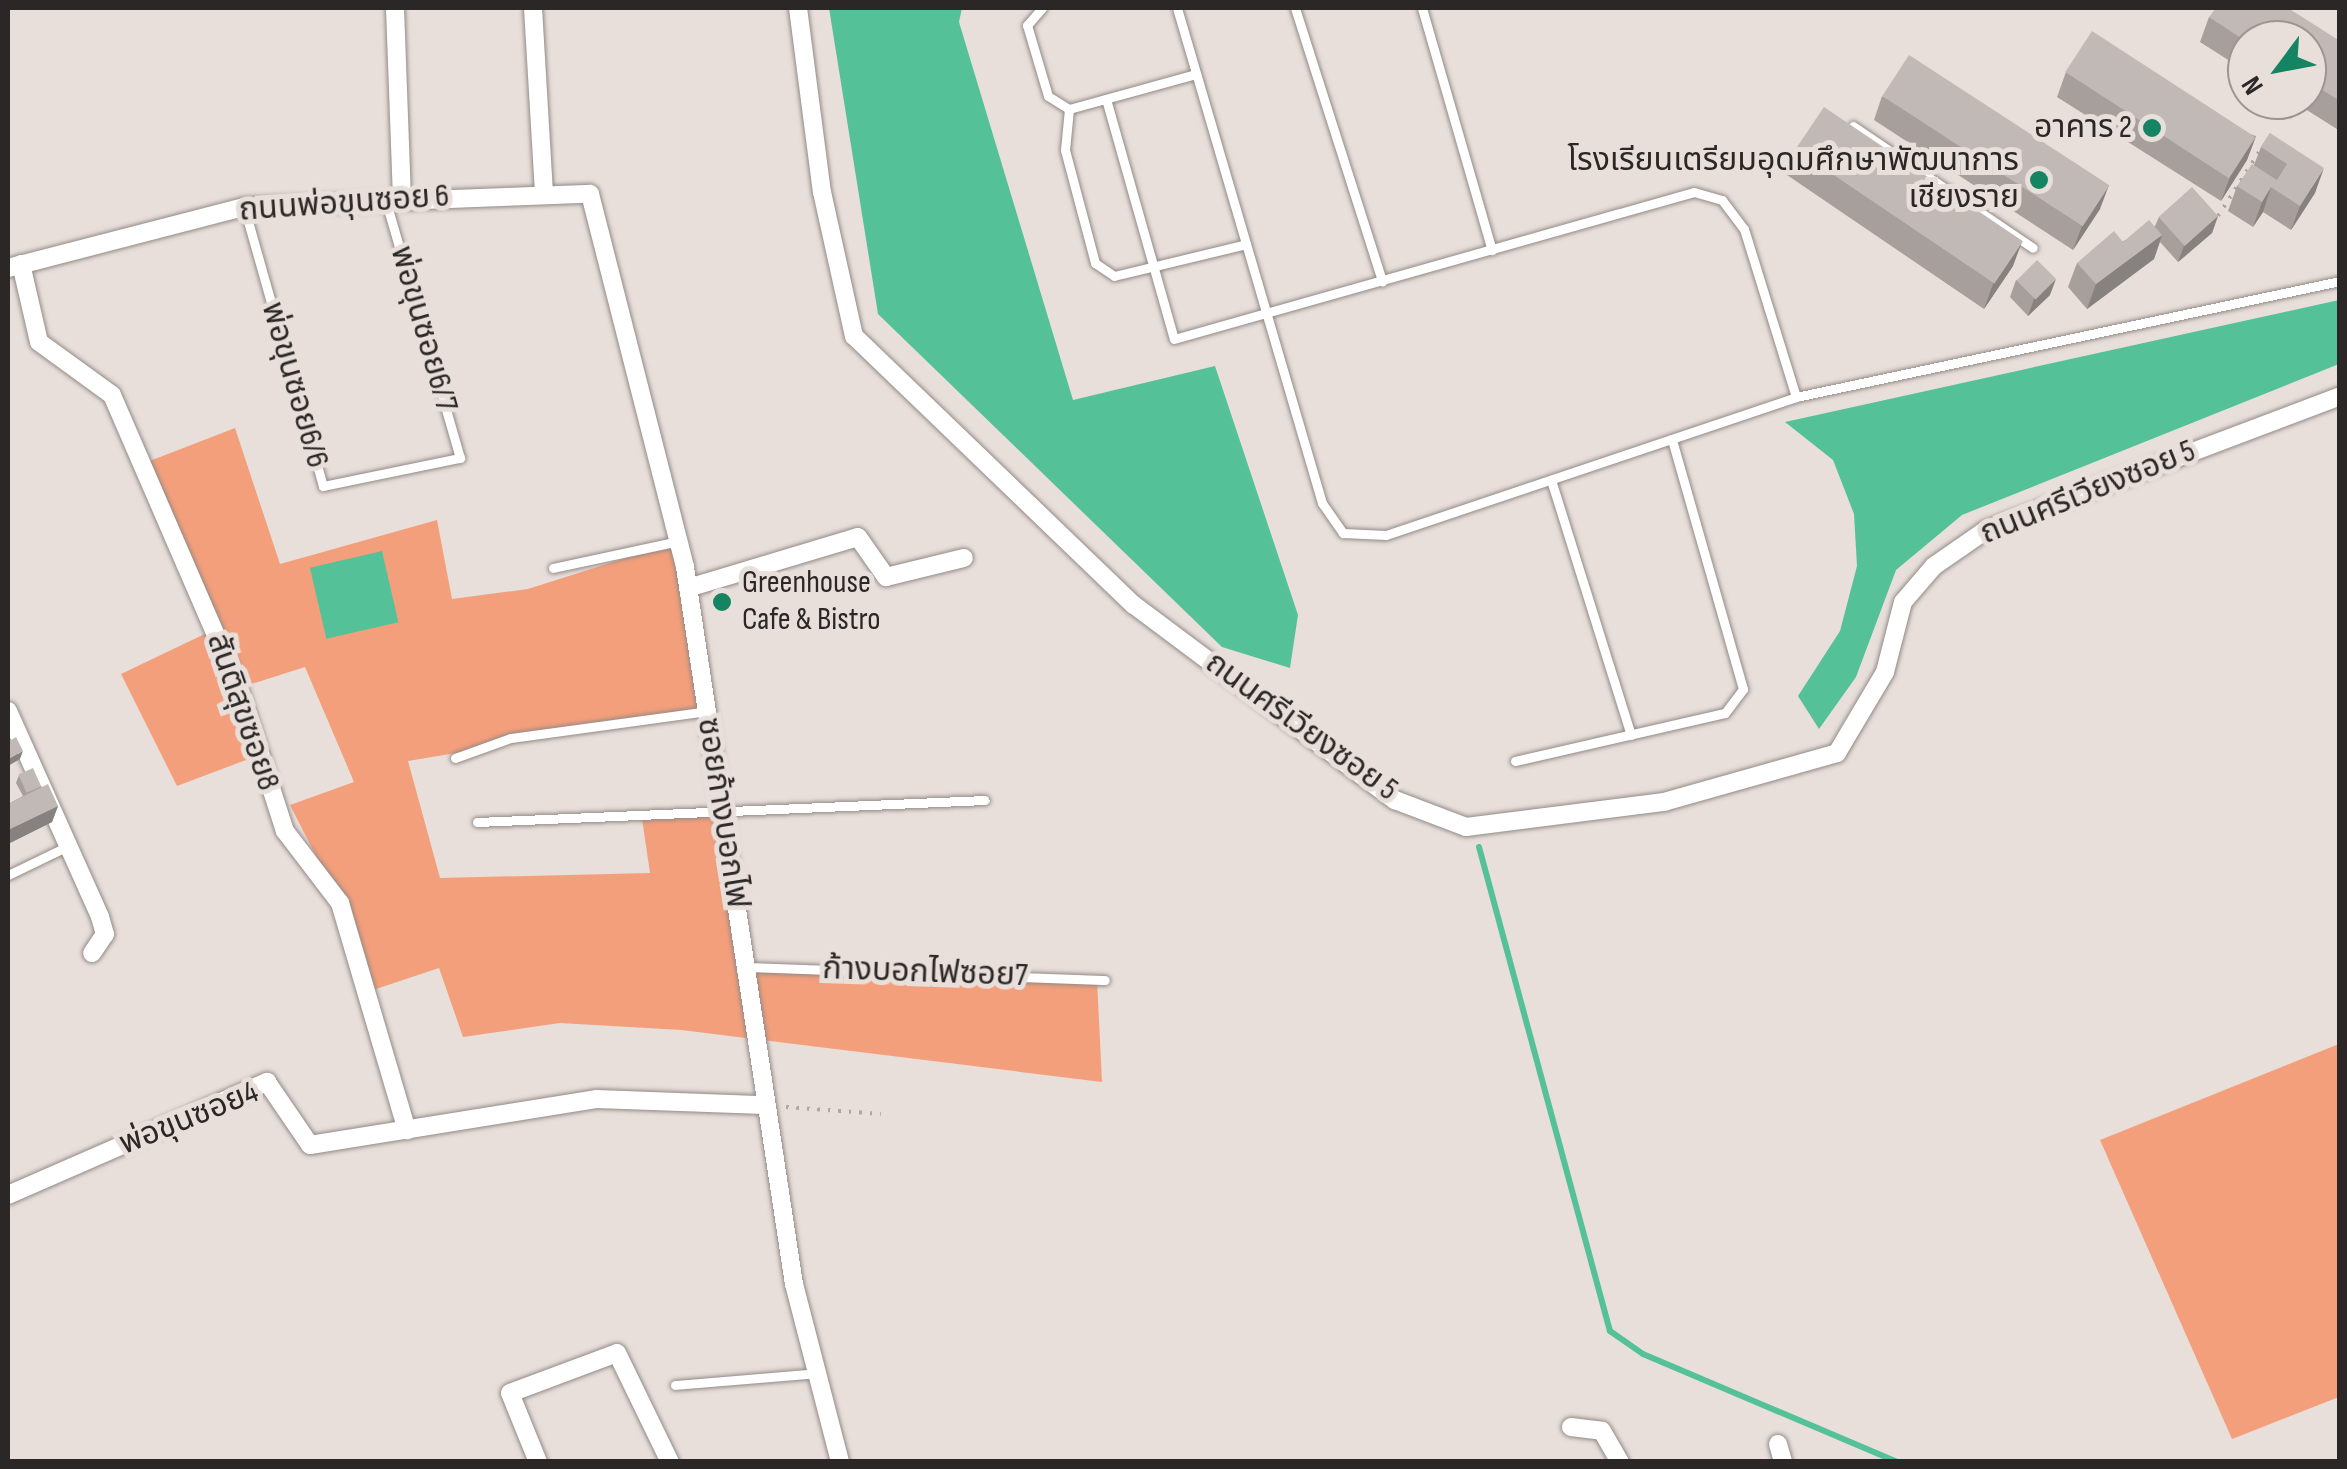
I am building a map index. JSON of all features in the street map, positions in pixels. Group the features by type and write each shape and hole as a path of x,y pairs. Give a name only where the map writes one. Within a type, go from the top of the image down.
{"street":[{"path":"394,200 395,8"},
{"path":"534,8 544,192"},
{"name":"ถนนศรีเวียงซอย 5","path":"798,8 822,192 854,336 1134,605 1395,800 1466,827 1664,802 1837,752 1885,672 1902,602 1934,566 1986,530 2340,396"},
{"name":"ถนนพ่อขุนซอย 6","path":"14,266 244,207 566,191"},
{"name":"ซอยก้างบอกไฟ","path":"566,191 590,194 600,210 678,541 722,807 764,1105 817,1373 840,1462"},
{"name":"สันติสุขซอย8","path":"14,266 39,342 112,395 239,688 285,831 340,903 407,1130"},
{"path":"688,588 858,537 886,576 964,558"},
{"path":"8,711 73,843 105,934 92,954"},
{"name":"พ่อขุนซอย4","path":"8,1195 266,1082 310,1145 407,1130"},
{"path":"407,1130 597,1099 764,1105"},
{"path":"538,1462 510,1394 617,1353 670,1462"},
{"path":"1571,1428 1602,1431 1620,1462"}],"lane":[{"path":"1042,8 1027,24 1048,96 1069,108 1196,74"},
{"path":"1177,8 1322,503 1343,533 1386,536 1796,397 2340,281"},
{"path":"1295,8 1382,281"},
{"path":"1422,8 1492,250"},
{"path":"1106,98 1174,339 1694,192 1722,200 1744,230 1796,397"},
{"path":"1069,108 1065,150 1095,262 1114,276 1246,244"},
{"path":"1853,126 2033,248"},
{"name":"พ่อขุนซอย6/7","path":"394,200 460,458"},
{"name":"พ่อขุนซอย6/6","path":"244,207 323,486 460,458"},
{"path":"1516,760 1726,714 1743,689 1672,439"},
{"path":"1551,480 1631,735"},
{"path":"553,568 678,541"},
{"path":"455,758 510,738 707,711"},
{"path":"478,822 722,807 984,800"},
{"path":"8,875 73,843"},
{"name":"ก้างบอกไฟซอย7","path":"746,967 1105,980"},
{"path":"676,1385 817,1373"}],"path":[{"path":"2218,216 2261,148"},
{"path":"764,1105 882,1114"}],"shaded area":[{"path":"829,8 962,8 959,22 1073,400 1215,366 1298,615 1290,668 1222,647 878,314"},
{"path":"2339,300 2339,364 1962,515 1896,570 1856,677 1819,729 1798,696 1840,631 1857,566 1854,514 1833,460 1785,422"},
{"path":"235,428 280,564 437,520 452,599 528,589 679,541 707,711 408,761 440,878 650,873 641,812 721,807 746,967 1097,979 1102,1082 681,1030 560,1023 463,1037 439,968 367,992 340,903 290,805 354,782 305,667 239,688 254,757 177,786 121,674 213,630 142,464"},
{"path":"382,551 398,622 326,639 310,568"},
{"path":"2339,1044 2339,1397 2232,1439 2100,1140"}],"building":[{"path":"2216,8 2288,8 2307,20 2227,20 2227,29 2209,17"},
{"path":"2092,31 2256,137 2229,178 2065,72"},
{"path":"2327,33 2340,41 2340,101 2327,93"},
{"path":"1909,55 2109,185 2083,226 1882,96"},
{"path":"1824,107 2023,241 1994,283 1795,149"},
{"path":"2270,133 2324,168 2300,206 2271,187 2262,202 2237,186 2252,164 2277,180 2287,164 2261,147"},
{"path":"2192,187 2218,216 2185,246 2159,217"},
{"path":"2149,220 2162,235 2096,284 2077,263 2114,231 2123,242"},
{"path":"2037,260 2056,279 2036,300 2016,281"},
{"path":"16,737 23,751 8,759 8,742"},
{"path":"33,768 41,786 27,793 18,775"},
{"path":"48,784 58,806 8,830 8,804"}],"waterway":[{"path":"1479,847 1610,1331 1643,1354 1898,1462"}],"place":[{"name":"อาคาร 2","path":"2152,128"},
{"name":"โรงเรียนเตรียมอุดมศึกษาพัฒนาการ เชียงราย","path":"2039,180"},
{"name":"Greenhouse Cafe & Bistro","path":"722,602"}]}
